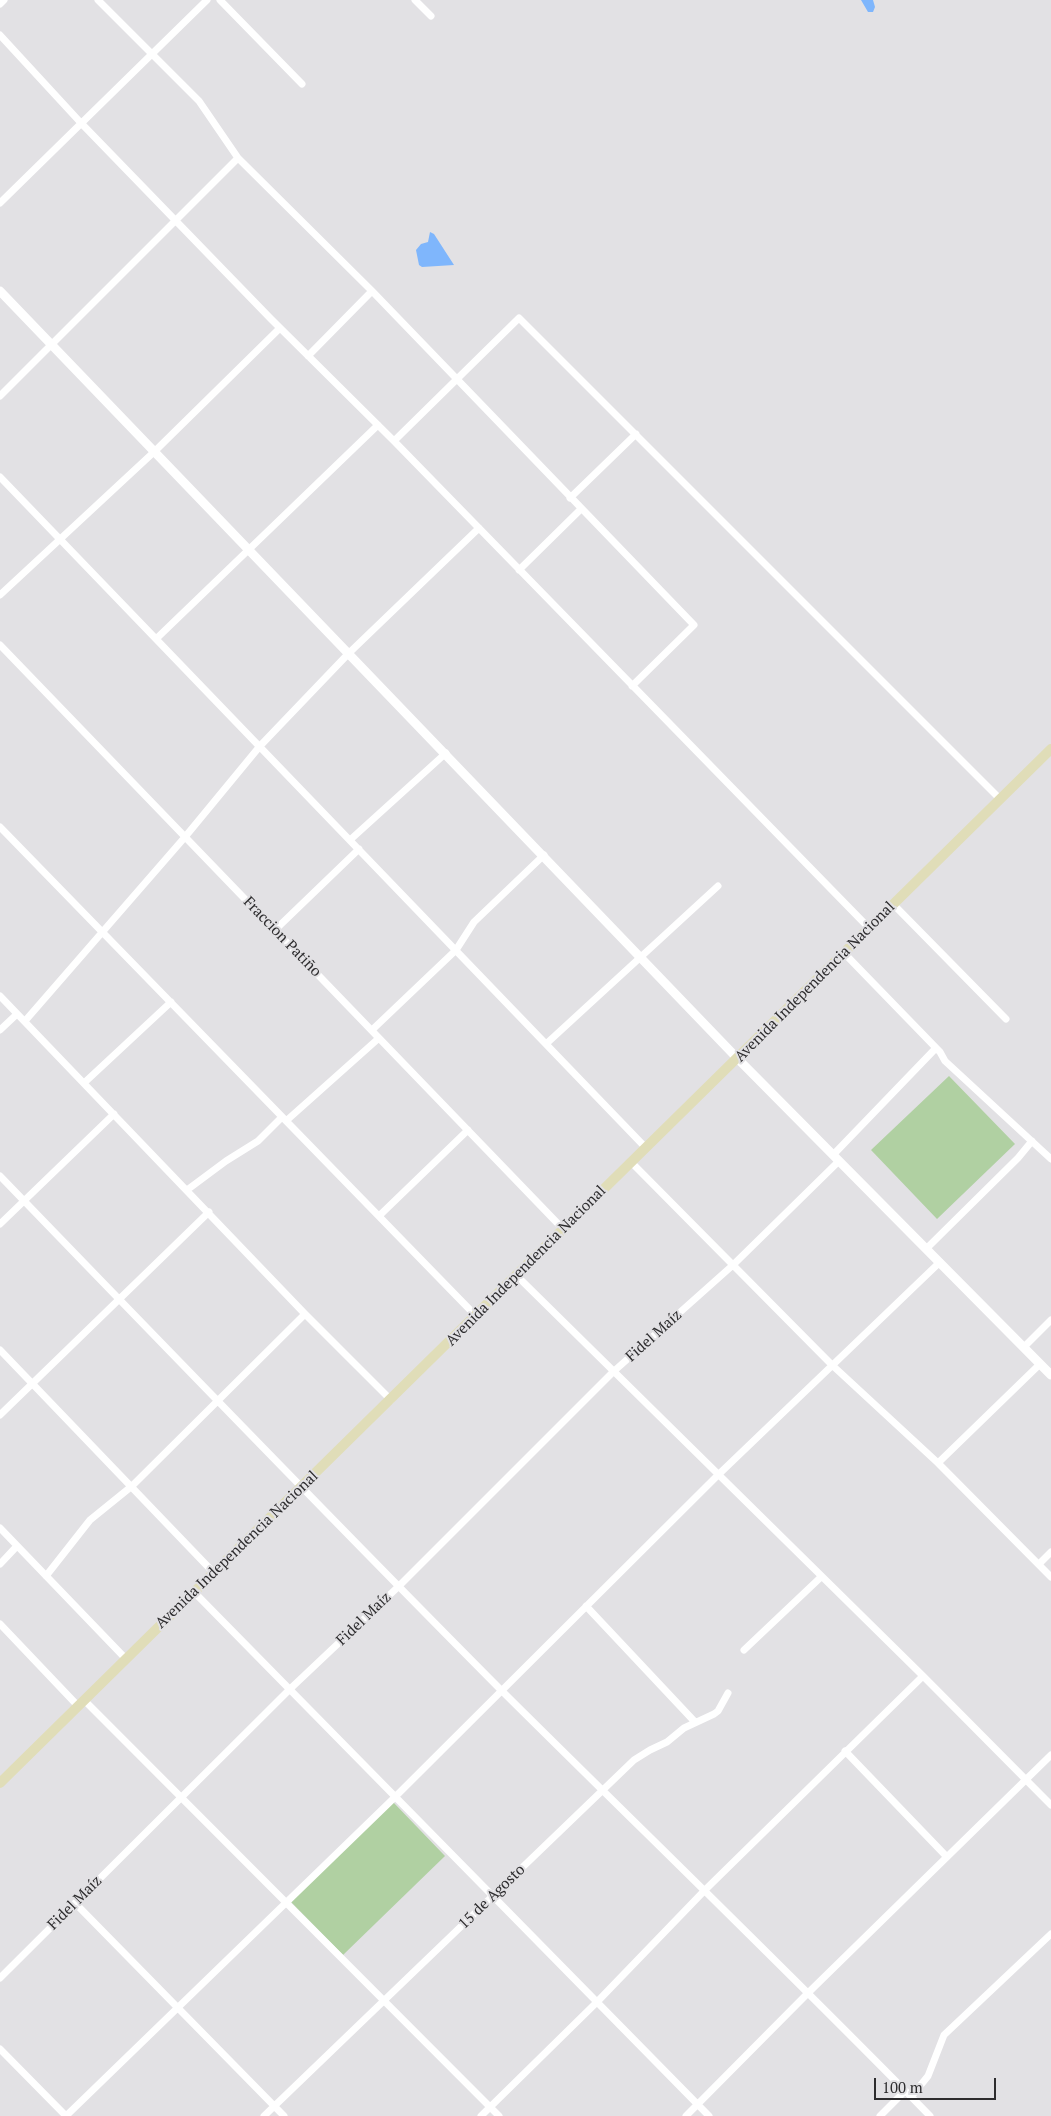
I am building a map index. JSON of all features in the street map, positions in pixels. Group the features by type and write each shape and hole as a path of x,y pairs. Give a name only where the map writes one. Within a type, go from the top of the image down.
{"main road":[{"name":"Avenida Independencia Nacional","path":"0,1783 1051,749"}],"street":[{"path":"0,4 4,0"},
{"path":"98,0 200,101 238,158 372,291 694,625 632,686"},
{"path":"0,203 207,0"},
{"path":"220,0 302,84"},
{"path":"415,0 430,16"},
{"path":"0,35 82,123 280,328 394,441 869,928"},
{"path":"0,396 238,158"},
{"path":"0,291 737,1058 1051,1374"},
{"path":"308,356 372,291"},
{"path":"394,441 520,318 1000,799"},
{"path":"0,595 155,451 280,328"},
{"path":"156,639 378,425"},
{"path":"570,498 636,434"},
{"path":"0,477 646,1148"},
{"path":"519,570 581,508"},
{"path":"25,1021 185,837 260,746 349,653 478,528"},
{"name":"Fraccion Patiño","path":"0,645 564,1230"},
{"path":"350,840 446,753"},
{"path":"0,827 476,1316"},
{"path":"275,930 359,849"},
{"path":"372,1030 456,950 474,922 544,855"},
{"path":"546,1044 718,886"},
{"path":"893,904 1006,1020"},
{"path":"844,953 936,1048 945,1061 1051,1159"},
{"path":"0,996 305,1314 391,1400"},
{"path":"84,1083 171,1002"},
{"path":"0,1030 17,1014"},
{"path":"187,1190 258,1141 379,1038"},
{"name":"Fidel Maíz","path":"0,1978 290,1689 399,1586 613,1372 733,1265 836,1158 936,1048"},
{"path":"0,1224 114,1114"},
{"path":"379,1216 468,1130"},
{"path":"926,1249 1018,1158 1032,1140"},
{"path":"632,1163 832,1365 938,1463 1051,1577"},
{"path":"0,1176 301,1487 502,1690 809,1992 930,2116"},
{"path":"0,1415 209,1212"},
{"path":"0,2050 66,2116 285,1901 394,1798 718,1475 940,1262"},
{"path":"517,1276 923,1676 1051,1805"},
{"path":"46,1576 90,1520 132,1486 305,1314"},
{"path":"1024,1347 1051,1320"},
{"path":"0,1350 214,1573"},
{"path":"938,1463 1040,1364"},
{"path":"0,1528 126,1659"},
{"path":"0,1564 17,1546"},
{"path":"1039,1564 1051,1552"},
{"path":"744,1650 821,1577"},
{"path":"194,1592 394,1798 709,2116"},
{"path":"586,1606 695,1722"},
{"path":"0,1624 182,1798 499,2116"},
{"path":"481,2116 597,2002 705,1890 923,1676"},
{"name":"15 de Agosto","path":"264,2116 385,2002 634,1760 667,1742 695,1722 718,1711 728,1693"},
{"path":"845,1751 947,1857"},
{"path":"686,2116 809,1992 1051,1755"},
{"path":"75,1904 284,2116"},
{"path":"911,2096 928,2076 944,2035 1051,1934"},
{"path":"880,2116 905,2090"}],"green space":[{"path":"949,1076 1015,1144 937,1219 871,1150"},
{"path":"393,1802 445,1856 343,1955 289,1900"}],"water":[{"path":"861,0 873,0 875,7 873,12 868,12"},
{"path":"430,232 434,234 454,265 422,267 419,265 416,250 421,244 428,242"}]}
